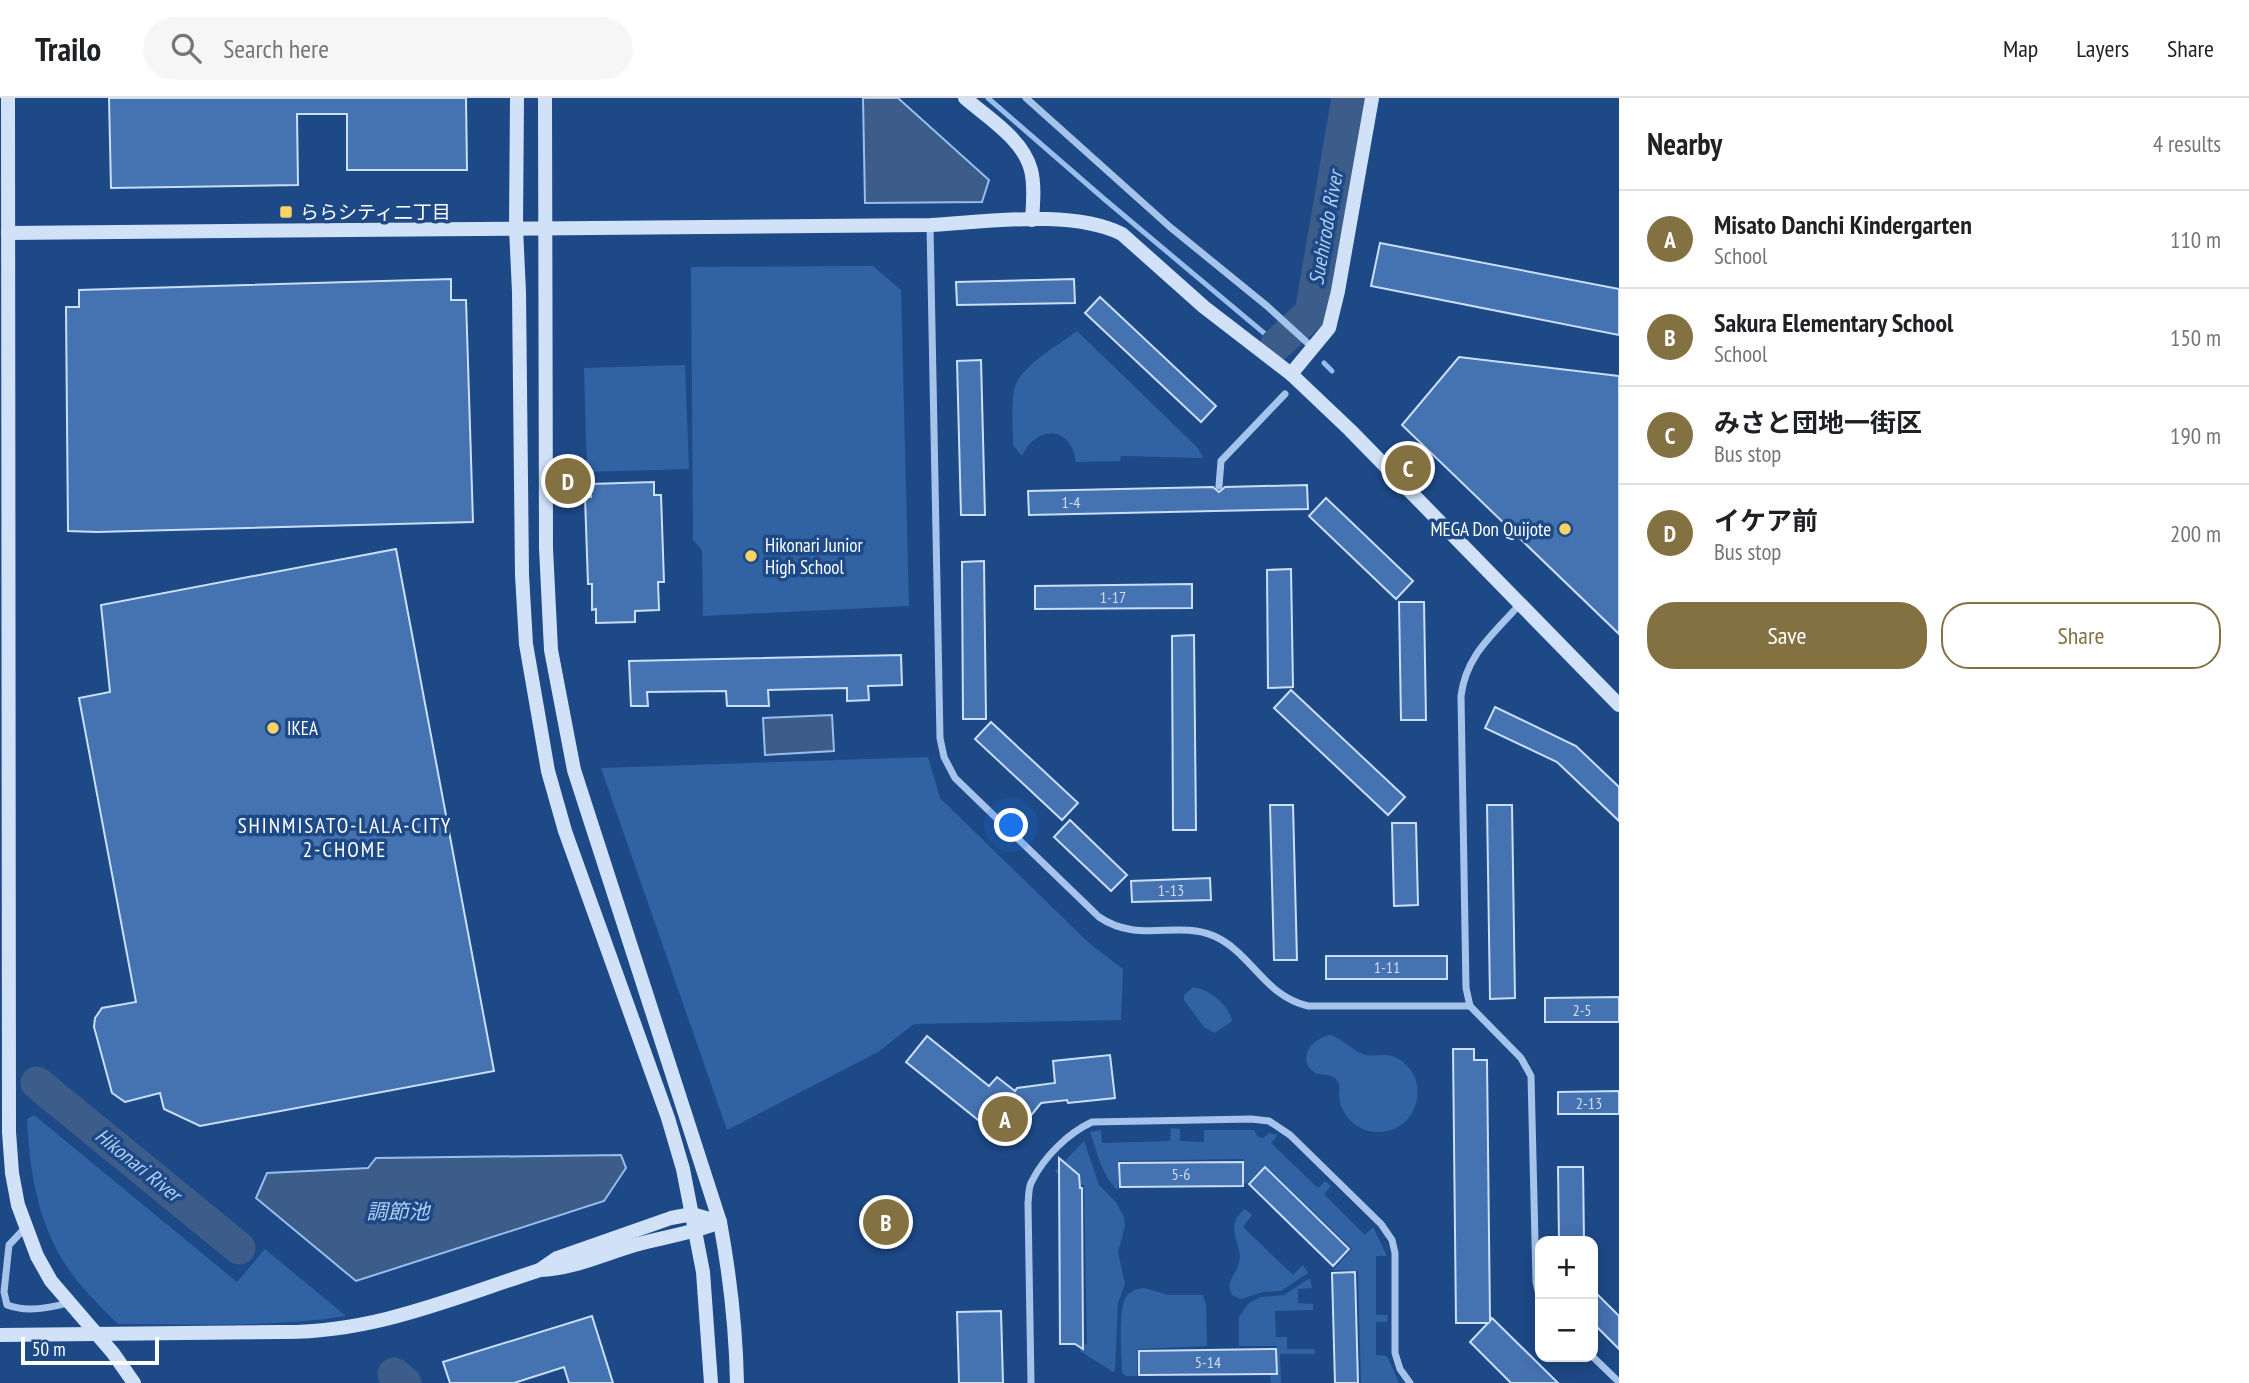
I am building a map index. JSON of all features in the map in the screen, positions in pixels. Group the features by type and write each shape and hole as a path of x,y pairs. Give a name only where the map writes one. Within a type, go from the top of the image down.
{"street":[{"path":"8,98 9,1132 12,1173 25,1228 51,1281 113,1353 134,1383"},
{"path":"517,98 516,228 522,575 526,644 536,712 548,771 565,831 684,1169 703,1272 711,1383"},
{"path":"545,98 547,598 559,704 574,770 591,827 690,1123 720,1222 728,1261 737,1342 737,1383"},
{"path":"965,98 1024,153 1031,172 1032,220"},
{"path":"1026,98 1170,227 1267,306 1314,349"},
{"path":"1291,373 1329,328 1338,291 1371,98"},
{"path":"8,233 930,225 1032,220 1092,223 1122,234 1204,307 1291,373 1619,705"},
{"path":"930,225 940,738 944,757 955,778 1099,917 1111,925 1136,931 1203,932 1210,935 1231,947 1279,995 1292,1003 1308,1006 1469,1006"},
{"path":"1219,486 1221,461 1285,394"},
{"path":"1519,605 1471,659 1461,696 1466,988 1469,1006 1521,1058 1531,1076 1536,1282 1540,1299"},
{"path":"1031,1383 1030,1183 1066,1137 1092,1122 1251,1119 1269,1121 1290,1135 1381,1224 1392,1240 1395,1252 1395,1353 1400,1369 1409,1383"},
{"path":"0,1335 343,1329 395,1318 540,1270 558,1258 671,1218 692,1214 720,1222"},
{"path":"540,1270 560,1269 668,1236 696,1232 720,1222"},
{"path":"25,1228 9,1245 4,1292 7,1305 16,1308 55,1307 68,1303"},
{"path":"1598,1362 1619,1382"}],"shaded area":[{"path":"873,266 901,290 909,606 703,616 702,550 693,540 691,267"},
{"path":"1077,331 1198,448 1203,458 1121,456 1120,461 1076,462 1068,441 1053,434 1036,438 1022,456 1013,445 1013,403 1017,381 1031,365"},
{"path":"685,365 689,469 587,472 584,368"},
{"path":"928,757 940,798 1089,943 1123,969 1121,1020 914,1024 878,1052 727,1130 601,768"},
{"path":"1193,987 1217,999 1227,1009 1232,1021 1215,1033 1204,1027 1184,1000 1184,995"},
{"path":"1330,1035 1362,1054 1397,1058 1412,1072 1418,1094 1410,1116 1402,1124 1392,1130 1372,1132 1364,1130 1347,1116 1340,1103 1338,1081 1330,1076 1317,1074 1307,1063 1306,1057 1311,1046"},
{"path":"34,1115 237,1282 265,1249 346,1316 261,1324 118,1324 69,1270 48,1230 40,1209 31,1165 27,1119"},
{"path":"1171,1128 1180,1129 1180,1141 1204,1142 1204,1130 1254,1130 1258,1137 1263,1138 1269,1133 1278,1135 1271,1143 1318,1188 1325,1181 1331,1186 1324,1194 1365,1235 1373,1227 1387,1256 1376,1256 1376,1315 1388,1315 1387,1322 1376,1322 1376,1355 1387,1356 1399,1383 1361,1383 1358,1271 1333,1270 1352,1249 1265,1165 1246,1184 1244,1159 1118,1161 1118,1190 1112,1185 1090,1132 1101,1130 1102,1143 1170,1141"},
{"path":"1084,1141 1099,1185 1116,1202 1124,1217 1125,1226 1118,1252 1125,1284 1118,1303 1113,1372 1080,1351 1080,1345 1087,1344 1084,1185 1065,1184 1055,1171"},
{"path":"1245,1209 1252,1215 1243,1227 1293,1275 1303,1265 1308,1273 1281,1291 1263,1292 1241,1299 1232,1295 1230,1286 1240,1258 1234,1228"},
{"path":"1310,1278 1312,1288 1298,1289 1298,1303 1313,1304 1313,1310 1275,1311 1276,1337 1287,1337 1287,1349 1314,1349 1315,1354 1280,1354 1281,1383 1271,1383 1270,1375 1277,1375 1277,1346 1239,1346 1239,1317 1248,1304 1260,1297 1284,1295"},
{"path":"1144,1288 1169,1295 1203,1295 1206,1305 1207,1346 1138,1349 1137,1376 1126,1376 1122,1373 1123,1306 1129,1294"}],"water":[{"path":"863,98 898,98 989,180 982,202 865,203"},
{"path":"832,715 834,751 765,755 763,718"},
{"name":"調節池","path":"621,1155 626,1168 604,1201 356,1281 256,1198 267,1173 368,1168 376,1158"}],"building":[{"path":"109,98 466,98 467,170 347,170 347,114 297,114 298,185 111,188"},
{"path":"1380,243 1619,289 1619,335 1371,286"},
{"path":"451,279 451,300 466,300 473,522 68,531 66,307 79,307 79,290"},
{"path":"1074,279 1075,303 957,305 956,282"},
{"path":"1100,297 1216,406 1201,422 1085,313"},
{"name":"MEGA Don Quijote","path":"1459,357 1619,376 1619,634 1402,425"},
{"path":"981,360 985,515 961,515 957,361"},
{"path":"654,482 654,495 661,495 664,582 658,582 659,610 635,611 635,622 596,623 596,609 592,610 592,584 588,584 585,497 591,497 590,484"},
{"path":"1307,485 1308,509 1029,515 1028,491 1213,487 1219,492 1225,487"},
{"path":"1326,498 1413,581 1396,599 1309,516"},
{"path":"396,549 494,1071 200,1126 164,1109 160,1093 125,1102 112,1093 94,1027 95,1018 102,1008 136,1002 79,698 110,692 101,605"},
{"path":"984,561 986,719 963,719 962,562"},
{"path":"1291,569 1293,687 1268,688 1267,570"},
{"path":"1192,584 1192,608 1035,609 1035,586"},
{"path":"1399,602 1424,602 1426,720 1401,720"},
{"path":"1194,635 1196,830 1173,830 1172,636"},
{"path":"901,655 902,685 868,686 869,700 847,701 847,688 768,690 769,706 727,706 726,691 647,692 648,706 631,706 629,661"},
{"path":"1291,690 1405,797 1388,815 1274,708"},
{"path":"1495,707 1576,746 1619,787 1619,821 1557,762 1485,728"},
{"path":"991,722 1078,803 1062,820 975,739"},
{"path":"1270,805 1293,805 1297,960 1274,960"},
{"path":"1487,805 1512,805 1515,998 1490,999"},
{"path":"1070,820 1127,875 1111,891 1054,837"},
{"path":"1392,823 1416,823 1418,905 1394,906"},
{"path":"1210,878 1211,900 1132,902 1131,881"},
{"path":"1326,956 1447,956 1447,979 1326,979"},
{"path":"1619,997 1619,1022 1545,1022 1545,998"},
{"path":"927,1036 989,1086 997,1077 1015,1091 1017,1088 1055,1083 1053,1061 1110,1055 1115,1098 1041,1103 1008,1144 906,1062"},
{"path":"1453,1049 1474,1049 1474,1060 1487,1060 1490,1321 1492,1318 1558,1383 1511,1383 1470,1342 1488,1323 1456,1323"},
{"path":"1619,1091 1619,1114 1558,1114 1558,1092"},
{"path":"1059,1158 1079,1175 1082,1188 1083,1349 1075,1344 1060,1344"},
{"path":"1243,1162 1243,1186 1120,1187 1119,1163"},
{"path":"1265,1167 1349,1249 1333,1266 1249,1184"},
{"path":"1558,1167 1583,1167 1584,1236 1559,1236"},
{"path":"1355,1272 1358,1383 1335,1383 1332,1273"},
{"path":"1598,1295 1619,1316 1619,1349 1598,1328"},
{"path":"1001,1311 1003,1383 959,1383 957,1312"},
{"path":"592,1316 613,1383 569,1383 564,1367 514,1383 450,1383 443,1362"},
{"path":"1276,1349 1277,1374 1139,1375 1139,1351"}],"waterway":[{"path":"988,98 1277,344"},
{"name":"Suehirodo River","path":"1277,344 1311,313 1348,98"},
{"path":"1324,363 1332,371"},
{"name":"Hikonari River","path":"37,1083 239,1248"},
{"name":"Hikonari River","path":"394,1374 405,1383"}],"place":[{"name":"ららシティ二丁目","path":"286,212"},
{"name":"みさと団地一街区","path":"1408,468"},
{"name":"イケア前","path":"568,481"},
{"name":"MEGA Don Quijote","path":"1565,529"},
{"name":"Hikonari Junior High School","path":"751,556"},
{"name":"IKEA","path":"273,728"},
{"name":"Misato Danchi Kindergarten","path":"1005,1119"},
{"name":"Sakura Elementary School","path":"886,1222"}],"district":[{"name":"SHINMISATO-LALA-CITY 2-CHOME","path":"345,838"}]}
